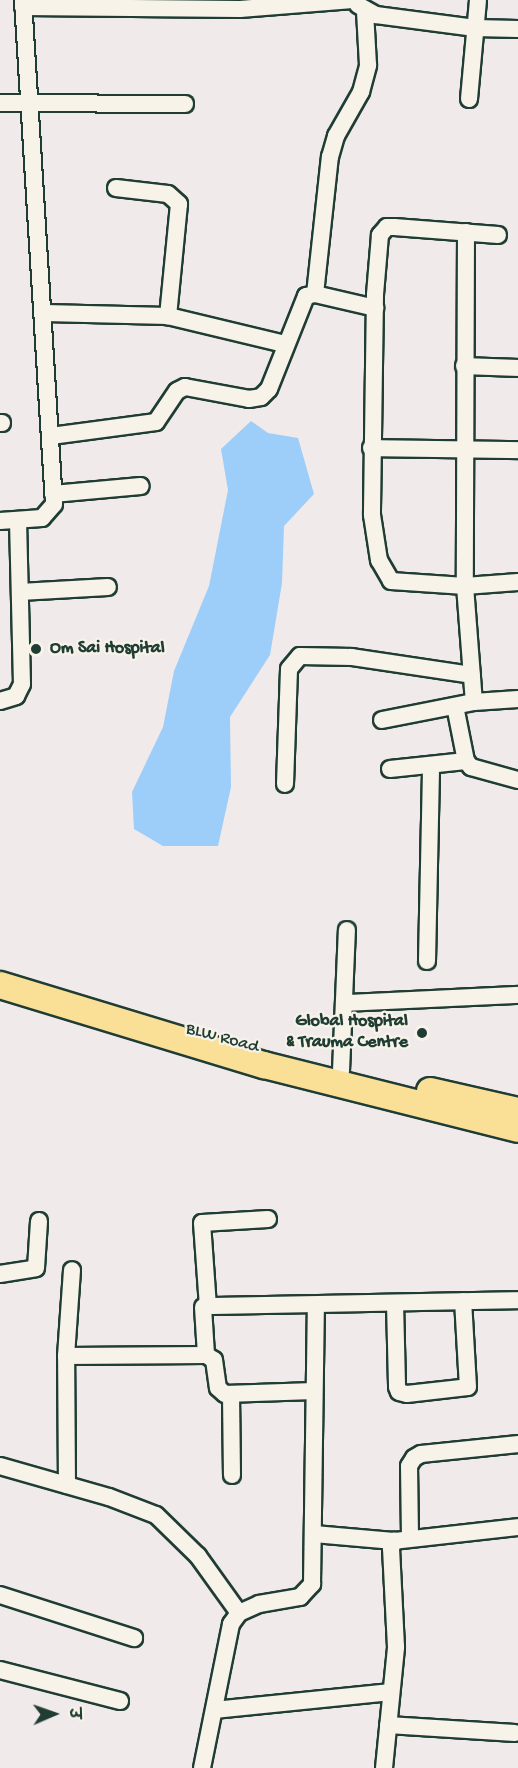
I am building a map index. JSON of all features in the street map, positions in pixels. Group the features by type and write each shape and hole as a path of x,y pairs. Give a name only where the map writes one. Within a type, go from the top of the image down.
{"main road":[{"name":"BLW Road","path":"0,970 155,1021 341,1071 518,1111"},
{"path":"0,985 297,1074 518,1129"}],"street":[{"path":"469,99 478,0"},
{"path":"0,521 42,518 51,512 53,494 45,313 23,4 240,9 357,4 476,28 518,28"},
{"path":"315,294 330,157 336,136 362,92 368,65 357,4"},
{"path":"0,103 31,106 185,104"},
{"path":"116,188 168,194 178,204 168,316"},
{"path":"498,235 394,227 383,230 375,308 371,448 372,514 379,560 387,577 398,582 465,585 518,582"},
{"path":"466,232 465,585 474,702"},
{"path":"51,436 156,422 177,391 185,387 249,399 261,397 269,389 301,302 315,294 375,308"},
{"path":"45,313 168,316 285,345"},
{"path":"464,366 518,368"},
{"path":"371,448 518,450"},
{"path":"53,494 141,486"},
{"path":"0,701 16,696 22,684 18,520"},
{"path":"20,592 108,587"},
{"path":"285,784 289,669 300,656 352,657 472,675"},
{"path":"382,720 474,702 518,699"},
{"path":"455,706 466,761 471,766 518,780"},
{"path":"390,769 466,761"},
{"path":"427,961 431,765"},
{"path":"341,1071 346,1003 347,930"},
{"path":"346,1003 518,995"},
{"path":"268,1220 202,1223 205,1301 220,1308 518,1299"},
{"path":"0,1274 36,1268 39,1221"},
{"path":"67,1485 66,1356 72,1270"},
{"path":"395,1303 397,1386 399,1392 407,1394 468,1388 463,1300"},
{"path":"202,1768 227,1639 239,1613 307,1592 312,1584 316,1305"},
{"path":"203,1308 206,1355"},
{"path":"66,1356 206,1355 214,1360 221,1393 314,1391"},
{"path":"231,1394 232,1475"},
{"path":"384,1768 396,1647 391,1548 402,1539 409,1466 414,1458 421,1454 518,1444"},
{"path":"0,1466 67,1485 156,1515 198,1556 239,1613"},
{"path":"314,1534 402,1539 518,1527"},
{"path":"0,1595 134,1638"},
{"path":"0,1670 120,1701"},
{"path":"214,1710 391,1692"},
{"path":"388,1725 515,1733"}],"water":[{"path":"251,421 268,433 298,438 314,494 284,526 282,583 270,655 230,717 231,787 218,846 163,846 134,829 132,792 163,727 174,671 209,586 228,490 221,449"}],"place":[{"name":"Om Sai Hospital","path":"36,649"},
{"name":"Global Hospital & Trauma Centre","path":"422,1033"}]}
